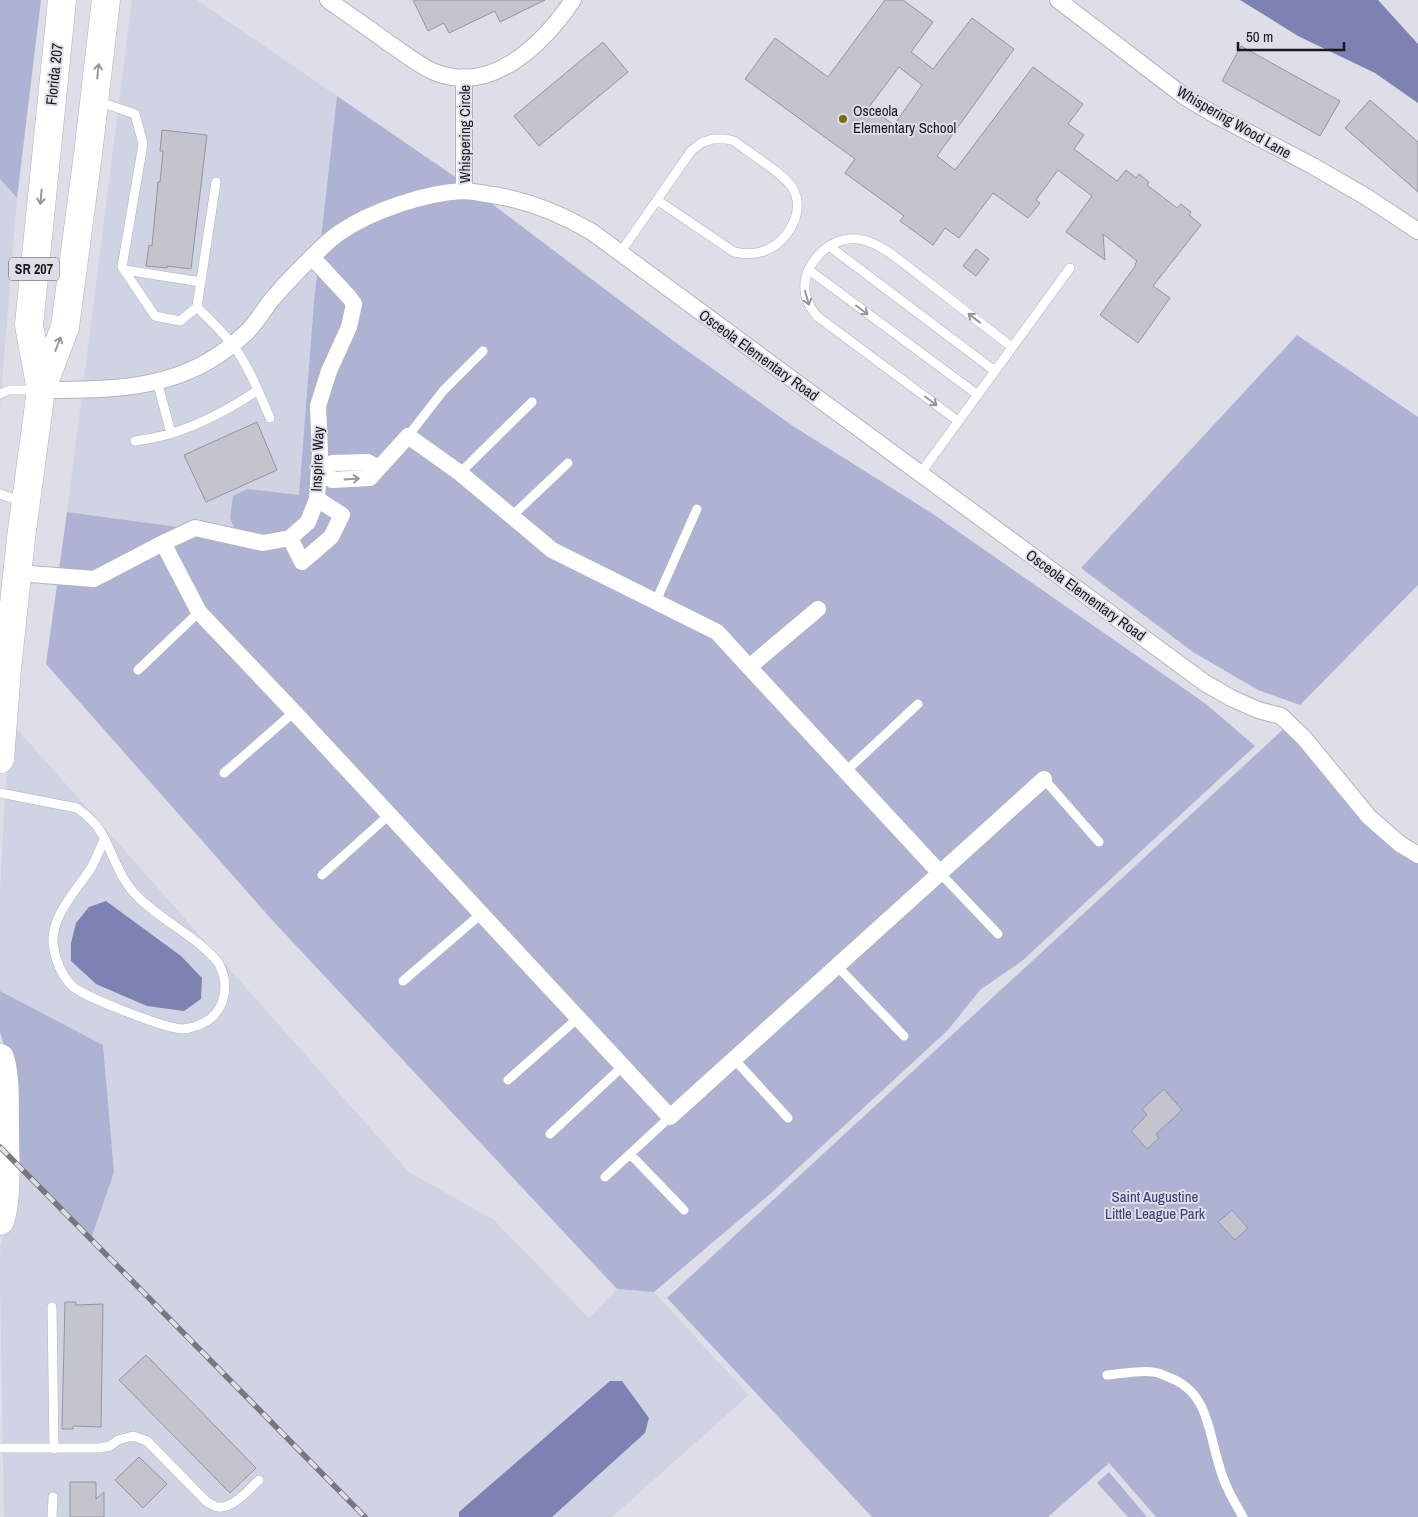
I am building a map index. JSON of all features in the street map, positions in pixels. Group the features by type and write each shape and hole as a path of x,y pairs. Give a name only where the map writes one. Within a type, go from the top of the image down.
{"highway":[{"name":"Florida 207","path":"40,390 29,326 62,0"},
{"name":"SR 207","path":"0,759 7,669 40,390 64,328 106,0"},
{"path":"0,1058 4,1072 5,1152 4,1210 0,1221"}],"street":[{"name":"Whispering Circle","path":"328,0 417,63 449,76 464,77 488,74 505,68 522,56 557,23 573,0"},
{"name":"Whispering Wood Lane","path":"1058,0 1186,97 1217,116 1321,170 1418,231"},
{"name":"Whispering Circle","path":"464,77 464,191"},
{"name":"Osceola Elementary Road","path":"40,390 107,389 137,386 167,379 193,369 212,359 248,331 272,299 338,233 385,209 409,201 464,191 495,195 541,207 564,216 592,232 1205,683 1258,710 1281,716 1304,738 1369,817 1400,844 1418,855"},
{"name":"Inspire Way","path":"290,538 308,522 317,499 322,473 318,406 329,371 349,327 354,304 312,257"},
{"path":"322,473 332,464 368,462 378,468 408,436 460,473 552,550 717,632 940,873"},
{"path":"18,573 94,579 195,528 263,543 290,538 302,562 331,537 342,515 317,499"},
{"path":"163,543 199,612 670,1117 1044,779"},
{"path":"749,667 818,609"}],"lane":[{"path":"94,100 135,114 143,144 122,267 155,316 180,321 197,306 216,182"},
{"path":"620,253 691,151 701,144 720,138 734,141 786,180 796,196 798,209 794,221 785,235 776,244 765,251 746,254 734,252 657,200"},
{"path":"958,421 818,317 810,307 806,295 806,276 812,264 822,251 844,239 870,242 894,256 1012,347"},
{"path":"829,246 995,371"},
{"path":"920,474 1070,268"},
{"path":"125,270 201,282"},
{"path":"809,270 978,395"},
{"path":"197,306 232,344 248,369 270,418"},
{"path":"408,436 443,391 483,351"},
{"path":"157,381 171,433"},
{"path":"0,394 9,390 40,390"},
{"path":"136,441 171,433 213,417 235,406 258,390"},
{"path":"460,473 532,402"},
{"path":"512,516 568,463"},
{"path":"0,494 26,503"},
{"path":"656,602 697,509"},
{"path":"138,670 199,612"},
{"path":"846,771 918,704"},
{"path":"224,773 294,712"},
{"path":"1044,779 1099,842"},
{"path":"0,793 77,808 87,815 99,829 104,840 118,871 136,896 154,912 182,930 206,949 218,963 224,978 225,994 221,1006 212,1019 201,1025 184,1030 160,1024 83,994 71,985 63,973 56,959 53,942 55,928 62,911 92,866 104,840"},
{"path":"322,875 389,815"},
{"path":"940,873 998,934"},
{"path":"403,981 481,914"},
{"path":"837,966 904,1036"},
{"path":"508,1080 578,1018"},
{"path":"734,1059 788,1118"},
{"path":"550,1134 622,1067"},
{"path":"605,1177 670,1117"},
{"path":"630,1154 684,1210"},
{"path":"52,1307 54,1449"},
{"path":"1107,1375 1153,1372 1176,1380 1190,1390 1202,1407 1210,1428 1219,1465 1231,1496 1243,1517"},
{"path":"0,1448 99,1448 110,1446 118,1440 132,1436 147,1441 208,1502 218,1508 228,1506 237,1500 259,1480"},
{"path":"52,1517 53,1497"}],"shaded area":[{"path":"132,0 197,0 337,96 314,301 299,495 238,535 67,512"},
{"path":"1240,0 1378,0 1418,44 1418,103 1375,73 1298,36"},
{"path":"0,179 17,198 0,408"},
{"path":"11,722 409,1172 494,1220 589,1318 617,1289 654,1292 749,1395 612,1517 552,1517 645,1433 459,1512 459,1517 4,1517 0,1246 12,1211 12,1159 90,1238 114,1172 103,1045 0,991 0,892"},
{"path":"106,901 181,956 202,978 201,999 184,1011 147,1006 96,984 71,961 71,943 76,923 89,907"},
{"path":"610,1381 622,1381 649,1418 645,1433 552,1517 459,1517 459,1512"}],"green space":[{"path":"0,0 41,0 17,198 0,179"},
{"path":"337,96 467,185 675,342 793,426 933,514 1206,704 1255,746 1022,961 980,990 948,1030 770,1194 654,1292 617,1289 273,921 46,664 67,512 237,535 230,518 233,496 247,489 299,495 314,301"},
{"path":"1297,335 1418,417 1418,585 1300,705 1258,690 1193,652 1081,568"},
{"name":"Saint Augustine Little League Park","path":"1289,724 1369,817 1418,855 1418,1517 1156,1517 1109,1463 1048,1517 872,1517 667,1298"},
{"path":"0,991 103,1045 114,1172 91,1239 12,1159 12,1073 0,1032"},
{"path":"1109,1472 1147,1517 1128,1517 1097,1483"}],"building":[{"path":"413,0 545,0 500,22 495,11 449,33 444,23 428,31"},
{"path":"885,0 903,0 933,22 911,52 933,69 972,18 1014,49 937,156 955,170 1033,67 1083,104 1068,124 1084,135 1074,149 1117,181 1126,170 1136,178 1139,174 1149,182 1147,185 1177,208 1181,204 1191,212 1189,215 1201,225 1153,286 1170,298 1138,343 1100,315 1137,261 1103,234 1105,260 1066,232 1092,196 1058,170 1036,200 1040,203 1028,218 993,193 959,238 945,228 933,245 900,221 904,216 845,173 855,159 745,79 775,38 828,77","holes":["899,67 922,85 894,125 869,107"]},
{"path":"603,42 628,72 539,146 514,116"},
{"path":"1241,46 1340,101 1320,136 1222,81"},
{"path":"1370,100 1418,142 1418,192 1345,128"},
{"path":"162,130 207,135 191,269 146,266 149,245 152,246 158,182 160,182 163,151 160,151"},
{"path":"976,249 989,259 976,276 963,266"},
{"path":"257,422 277,470 206,502 184,455"},
{"path":"1164,1089 1182,1110 1156,1134 1159,1138 1147,1149 1131,1131 1147,1115 1142,1109"},
{"path":"1232,1210 1248,1228 1235,1240 1218,1222"},
{"path":"65,1302 76,1302 76,1305 103,1304 101,1427 73,1426 73,1429 62,1429"},
{"path":"146,1355 256,1468 230,1493 119,1380"},
{"path":"139,1457 167,1484 143,1508 115,1480"},
{"path":"70,1482 96,1482 96,1499 104,1492 104,1517 70,1517"}],"railway":[{"path":"0,1147 365,1517"}],"place":[{"name":"Osceola Elementary School","path":"843,119"}]}
